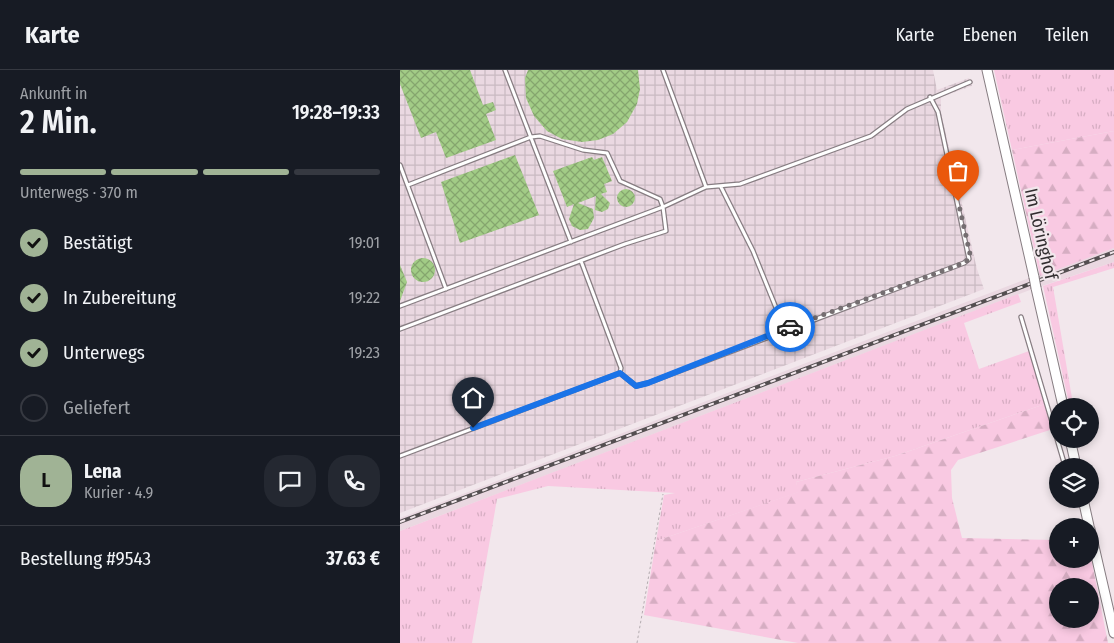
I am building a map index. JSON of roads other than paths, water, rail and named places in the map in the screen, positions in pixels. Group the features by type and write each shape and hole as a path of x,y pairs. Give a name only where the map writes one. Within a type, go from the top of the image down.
{"street":[{"name":"Im Löringhof","path":"987,70 1060,398"},
{"path":"1099,568 1114,634"}],"lane":[{"path":"505,70 571,242"},
{"path":"663,70 706,187"},
{"path":"400,306 663,207 706,187 740,184 871,136 907,109 930,97 970,82"},
{"path":"581,260 620,368 620,373 636,386 964,263 969,259 938,112 930,97"},
{"path":"400,328 581,260 666,231 660,199 620,180 607,152 583,150 540,136 531,137 408,185"},
{"path":"400,165 446,290"},
{"path":"721,187 753,251 785,330"},
{"path":"1021,317 1063,458"},
{"path":"400,456 620,373"}],"railway":[{"path":"400,522 1114,252"}]}
